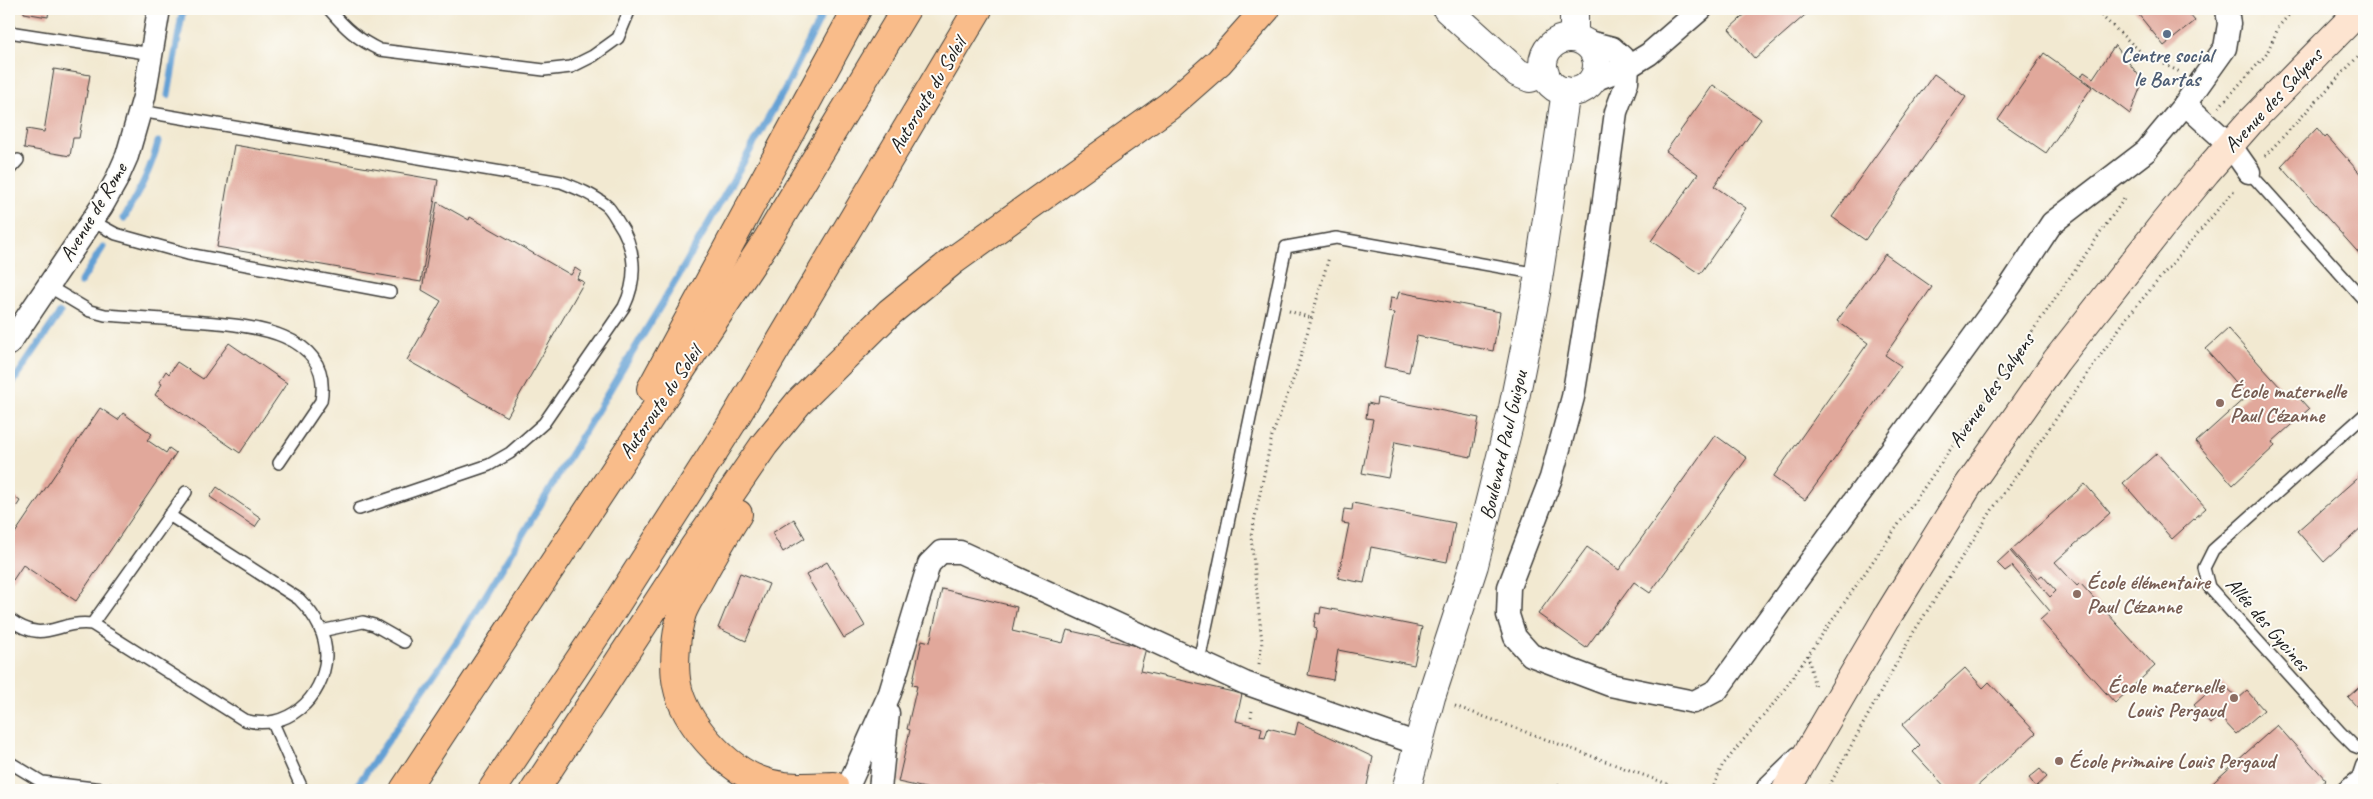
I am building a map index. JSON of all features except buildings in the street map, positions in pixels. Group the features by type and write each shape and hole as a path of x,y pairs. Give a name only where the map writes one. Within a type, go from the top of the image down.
{"main road":[{"path":"600,494 669,354 857,9"},
{"name":"Autoroute du Soleil","path":"404,790 767,240 906,9"},
{"name":"Autoroute du Soleil","path":"492,790 606,620 732,423 978,9"},
{"path":"536,790 694,546 764,445 799,402 858,341 890,312 954,260 1169,106 1219,62 1266,9"},
{"name":"Avenue des Salyens","path":"1786,790 1820,730 1973,478 2056,361 2164,222 2249,123 2361,9"},
{"path":"838,785 792,787 761,781 730,762 709,744 688,715 677,685 676,646 682,613 710,559 775,454 858,341"},
{"path":"505,790 606,620"}],"street":[{"name":"Avenue de Rome","path":"9,344 92,221 116,181 127,156 140,112 159,9"},
{"path":"1447,9 1518,73 1530,78 1545,73"},
{"path":"1574,9 1579,40 1596,55 1597,64 1581,86"},
{"path":"1581,86 1628,67 1649,54 1701,9"},
{"path":"1616,112 1599,94 1581,86 1553,85 1545,73 1546,55 1550,48 1557,42 1579,40 1612,48 1622,57 1628,67 1627,82 1616,112 1597,251 1573,397 1551,478 1510,587 1508,615 1515,637 1531,655 1610,685 1694,702 1717,690 2011,285 2052,223 2146,151 2185,104 2225,48 2229,24 2227,9"},
{"name":"Boulevard Paul Guigou","path":"1406,790 1431,697 1474,565 1513,408 1539,274 1581,86"},
{"path":"2185,104 2230,145 2251,171"},
{"path":"880,790 890,693 929,564 941,552 960,552 1250,685 1418,744"},
{"path":"838,785 890,693"},
{"path":"2345,790 2360,778 2364,766"},
{"path":"838,785 871,783 880,790"}],"lane":[{"path":"329,9 361,41 380,50 544,70 571,67 593,56 618,38 630,9"},
{"path":"9,32 152,54"},
{"path":"140,112 561,182 585,192 607,206 624,231 632,252 634,270 631,292 624,307 544,423 510,453 489,465 358,509"},
{"path":"9,170 18,160"},
{"path":"2251,171 2364,300"},
{"path":"92,221 116,234 188,254 390,292"},
{"path":"1199,662 1286,247 1336,238 1539,274"},
{"path":"48,286 90,311 105,314 246,326 297,342 313,356 321,372 324,389 321,401 279,463"},
{"name":"Allée des Gycines","path":"2364,415 2213,550 2204,568 2209,587 2340,732 2354,746 2364,750"},
{"path":"92,624 186,492"},
{"path":"9,619 21,628 34,632 45,632 83,623 92,624 244,720 258,724 273,723 299,711 308,702 321,680 326,656 321,631 312,612 299,599 169,515"},
{"path":"321,631 363,622 374,625 404,642"},
{"path":"273,723 301,786"},
{"path":"1761,790 1764,784 1820,730"},
{"path":"9,762 42,782 111,790"}],"path":[{"name":"Avenue des Salyens","path":"2206,123 2266,55 2279,26 2294,9"},
{"path":"1827,790 1913,634 1994,507 2128,316 2251,171 2364,50"},
{"name":"Avenue des Salyens","path":"1712,790 1722,766 1779,696 2070,275 2126,196 2133,190"},
{"path":"1250,717 1250,685 1262,642 1251,536 1272,436 1296,372 1327,261 1336,238"},
{"path":"1274,306 1312,318"},
{"path":"1431,697 1684,790"},
{"path":"1557,790 1561,780"}],"waterway":[{"path":"168,95 183,9"},
{"path":"354,790 466,628 678,277 786,87 825,9"},
{"path":"124,218 148,172 158,142"},
{"path":"80,283 103,247"},
{"path":"9,388 60,313"}],"place":[{"name":"Centre social le Bartas","path":"2167,34"},
{"name":"École maternelle Paul Cézanne","path":"2220,403"},
{"name":"École élémentaire Paul Cézanne","path":"2077,594"},
{"name":"École maternelle Louis Pergaud","path":"2234,698"},
{"name":"École primaire Louis Pergaud","path":"2059,761"}]}
